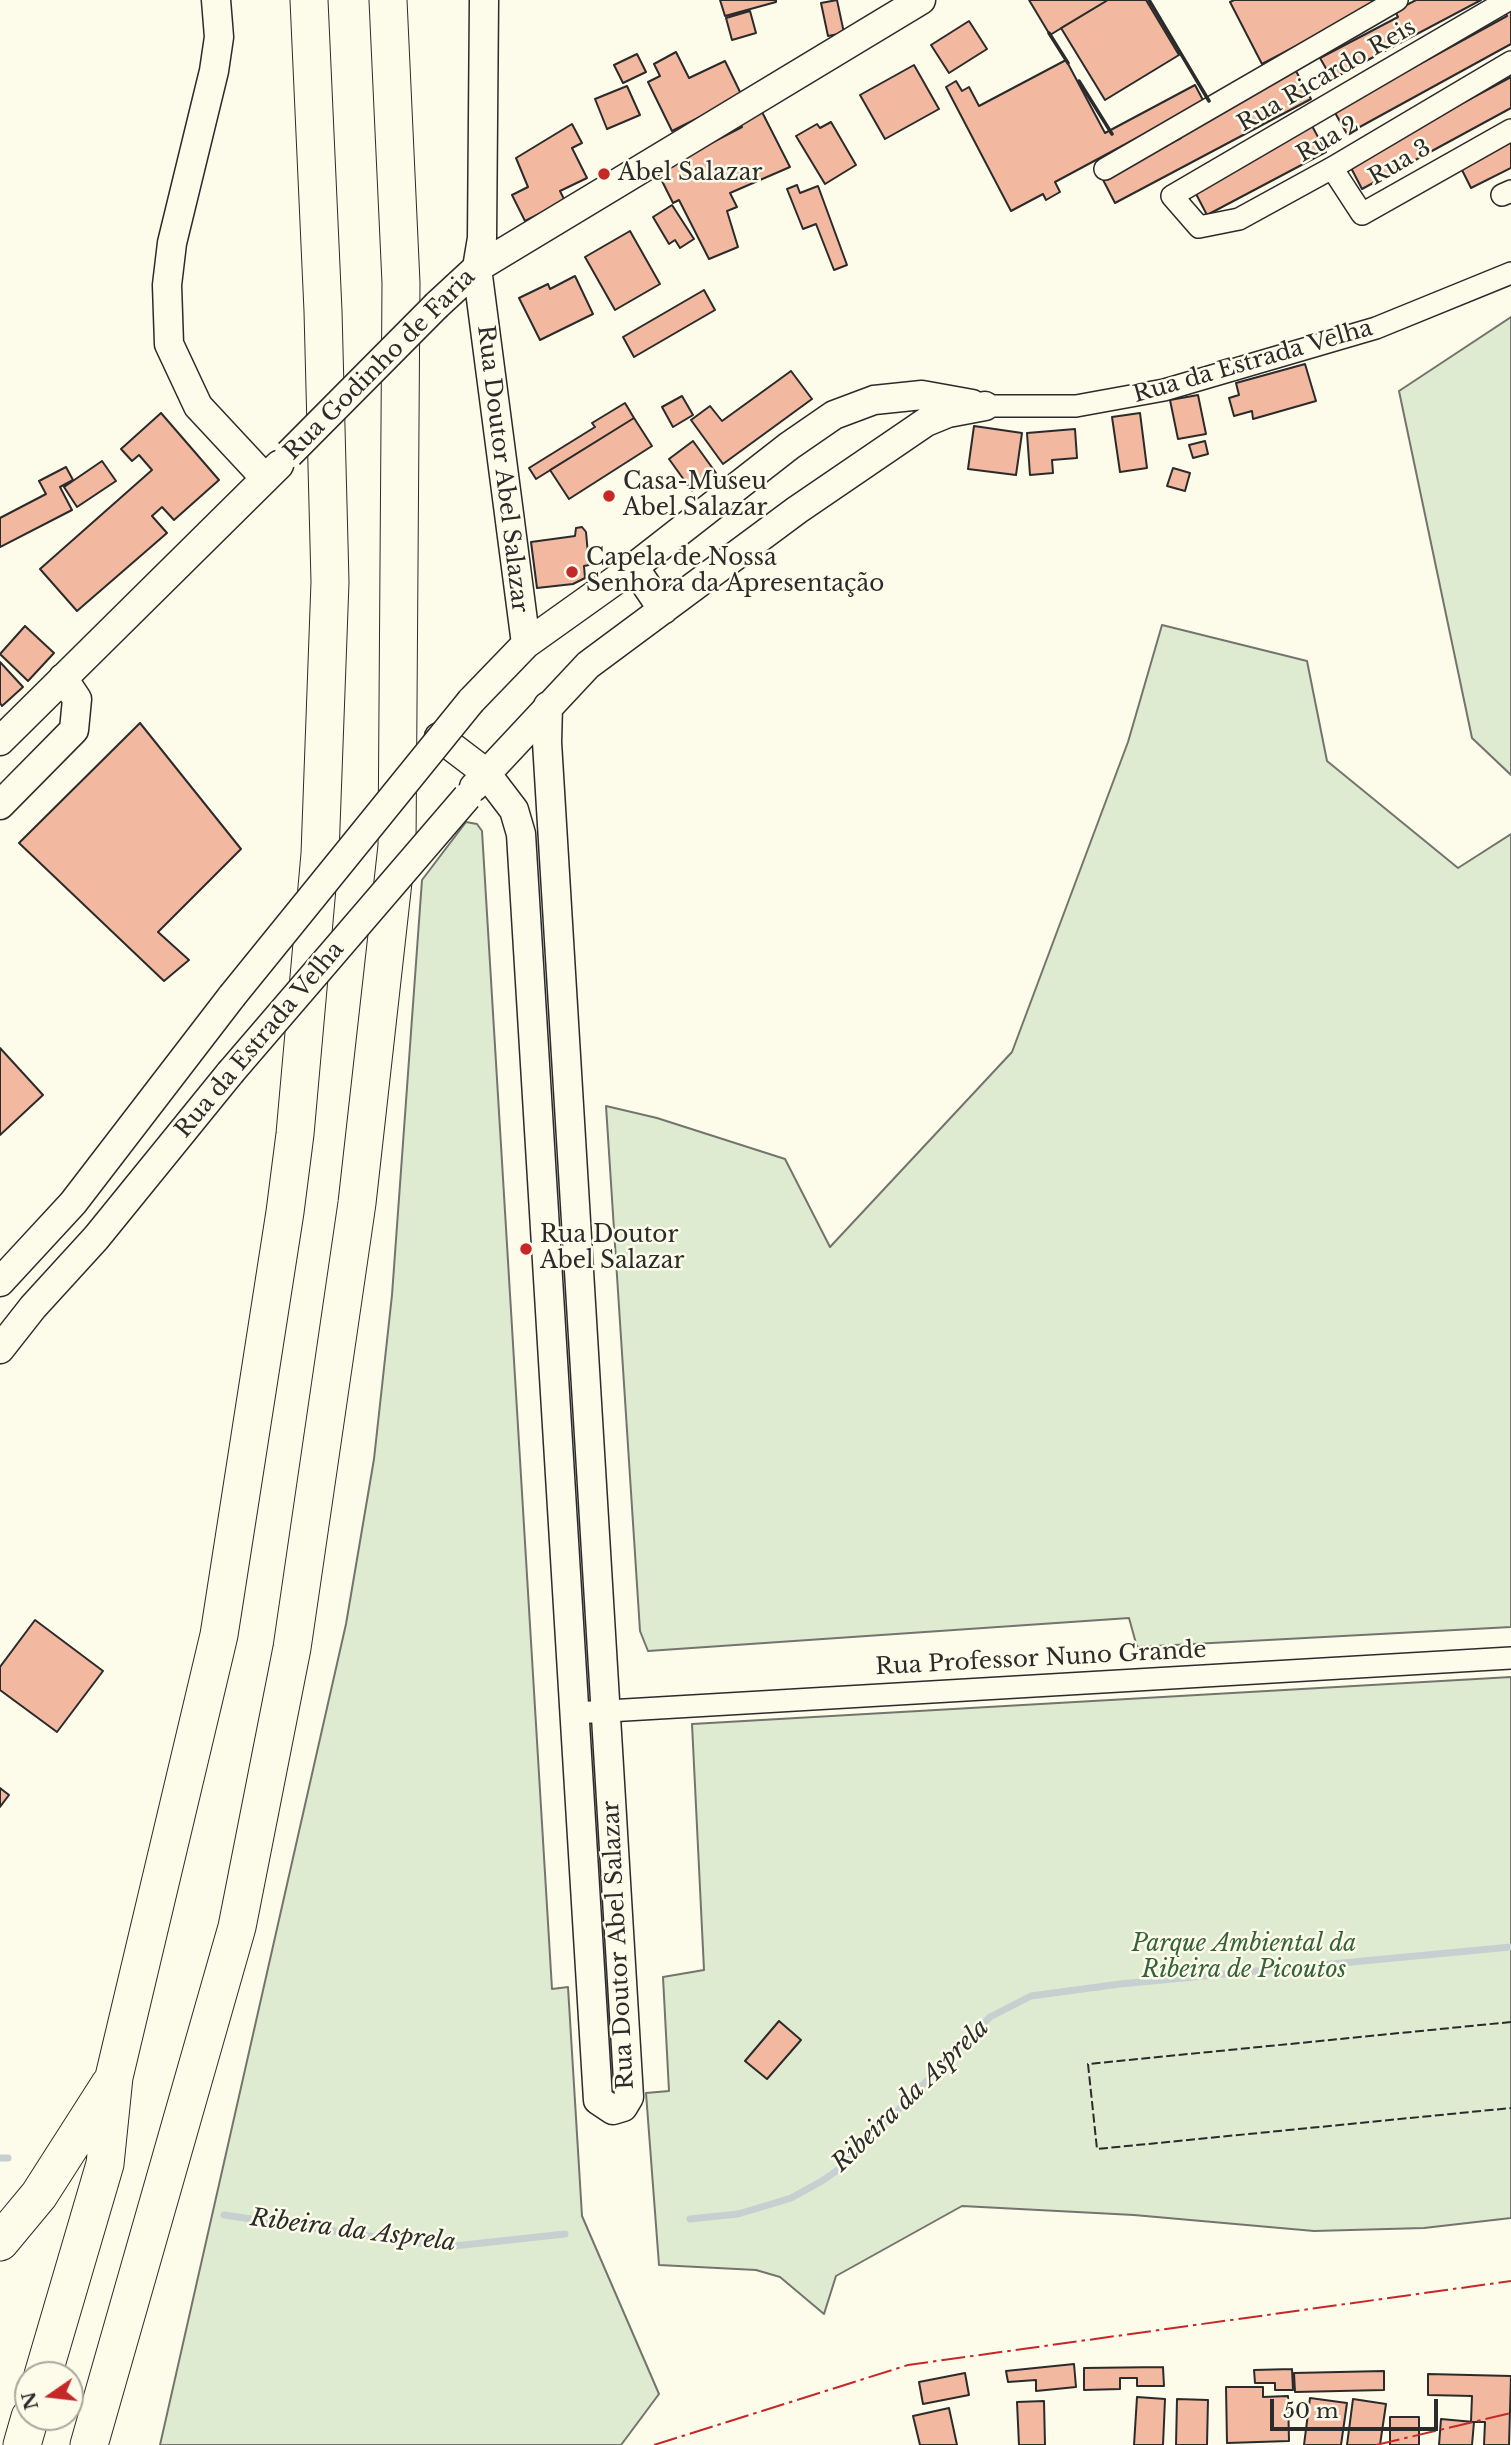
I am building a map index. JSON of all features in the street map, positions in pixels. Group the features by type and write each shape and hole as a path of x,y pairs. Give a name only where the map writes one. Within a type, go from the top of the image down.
{"highway":[{"path":"47,2361 104,2164 114,2077 219,1635 295,1134 320,854 330,582 323,311 309,0"},
{"path":"89,2445 239,1914 292,1648 357,1203 397,846 401,283 388,0"},
{"path":"0,2242 39,2195 114,2077"},
{"path":"111,2369 111,2445"}],"street":[{"path":"216,0 219,37 214,71 172,243 167,285 169,344 198,406 265,478"},
{"name":"Rua Doutor Abel Salazar","path":"484,0 482,238 477,268 526,644"},
{"name":"Rua Godinho de Faria","path":"0,741 477,268 921,0"},
{"path":"1105,169 1397,0"},
{"name":"Rua Ricardo Reis","path":"1172,197 1508,0"},
{"name":"Rua 2","path":"1172,197 1199,227 1238,219 1332,168 1511,62"},
{"name":"Rua 3","path":"1332,168 1362,214 1511,130"},
{"name":"Rua da Estrada Velha","path":"33,1307 0,1283 73,1203 232,996 439,737 526,644 634,567 789,446 834,415 874,400 922,395 985,406 1076,406 1164,390 1376,328 1511,273"},
{"name":"Rua da Estrada Velha","path":"0,1349 33,1307 96,1238 230,1073 467,797 478,766 548,706 588,665 797,510 926,422 947,413 985,406"},
{"path":"634,567 663,610"},
{"path":"0,805 74,730 77,699 63,678"},
{"name":"Rua Doutor Abel Salazar","path":"478,766 514,810 521,834 598,2100 613,2110 623,2107 629,2097 548,756 548,706"},
{"path":"439,737 478,766"},
{"name":"Rua Professor Nuno Grande","path":"574,1713 1511,1658"}],"green space":[{"path":"1511,317 1511,775 1472,738 1399,391"},
{"path":"1162,625 1307,661 1327,761 1458,868 1511,834 1511,1627 1137,1647 1129,1618 648,1651 640,1631 606,1106 657,1118 785,1159 830,1247 1012,1052 1128,742"},
{"path":"466,822 477,824 482,831 552,1989 568,1987 582,2216 659,2394 621,2445 160,2445 346,1624 374,1459 392,1295 422,880"},
{"name":"Parque Ambiental da Ribeira de Picoutos","path":"1511,1677 1511,2218 1424,2228 1314,2231 1134,2215 962,2206 836,2276 824,2314 780,2277 756,2270 659,2265 646,2093 669,2091 663,1977 704,1970 692,1724"}],"building":[{"path":"720,0 776,0 776,2 725,16"},
{"path":"837,0 844,33 828,36 821,3"},
{"path":"1029,0 1108,0 1050,35"},
{"path":"1108,0 1146,0 1179,55 1105,100 1061,28"},
{"path":"1416,0 1481,0 1332,79 1320,58 1398,17 1395,11"},
{"path":"1230,2 1380,2 1262,64"},
{"path":"1511,9 1511,44 1347,134 1334,111 1507,16 1505,12"},
{"path":"750,11 756,33 732,40 726,18"},
{"path":"969,21 987,49 949,73 931,45"},
{"path":"676,52 689,78 725,61 742,96 672,131 648,82 660,76 654,64"},
{"path":"637,54 646,72 623,83 614,65"},
{"path":"1066,60 1105,133 1195,85 1204,102 1055,182 1060,192 1046,200 1043,194 1011,211 946,87 956,81 962,91 969,87 979,106"},
{"path":"914,65 939,109 885,139 860,95"},
{"path":"1296,71 1311,99 1115,203 1100,174 1144,157 1181,138 1177,131"},
{"path":"1511,77 1511,108 1362,189 1349,164"},
{"path":"627,86 640,115 607,129 595,99"},
{"path":"762,112 790,167 730,193 737,207 727,211 738,247 709,259 679,200 673,203 657,171 742,127 739,123"},
{"path":"831,122 856,165 825,184 796,136 817,124 820,128"},
{"path":"572,124 582,143 572,148 587,178 560,191 565,201 525,221 512,195 528,187 516,158"},
{"path":"1311,124 1326,152 1207,215 1195,192"},
{"path":"1511,138 1511,168 1471,188 1459,164"},
{"path":"797,185 800,193 818,186 847,265 834,270 816,224 803,229 787,189"},
{"path":"672,205 694,239 680,248 675,240 669,244 653,217"},
{"path":"630,231 660,284 615,310 585,257"},
{"path":"575,276 593,314 540,340 519,298 548,284 550,289"},
{"path":"704,290 715,310 634,357 623,337"},
{"path":"1305,364 1316,401 1253,419 1252,411 1234,416 1229,398 1239,395 1236,383"},
{"path":"791,371 812,399 723,464 691,420 710,406 722,421"},
{"path":"1198,395 1206,434 1178,439 1170,400"},
{"path":"682,396 693,415 673,427 662,407"},
{"path":"625,403 634,418 536,479 529,468 595,427 592,423"},
{"path":"161,413 219,480 174,520 162,507 152,516 167,533 77,611 40,569 152,470 139,455 132,461 121,449"},
{"path":"1140,413 1147,468 1120,472 1112,417"},
{"path":"634,418 652,446 569,499 550,470"},
{"path":"974,426 1022,433 1016,475 968,469"},
{"path":"1075,429 1077,458 1052,460 1053,473 1030,475 1027,433"},
{"path":"693,441 716,473 692,491 669,459"},
{"path":"1205,441 1208,454 1193,458 1189,445"},
{"path":"102,461 116,481 77,507 64,487"},
{"path":"66,467 73,480 60,487 72,510 0,547 0,518 46,494 39,481"},
{"path":"1173,468 1190,473 1185,491 1167,486"},
{"path":"582,527 586,532 589,565 584,566 585,578 573,584 537,588 531,542 575,536 576,528"},
{"path":"25,626 54,653 28,681 0,654"},
{"path":"0,662 23,687 2,706 0,703"},
{"path":"140,723 241,849 158,932 189,960 164,981 19,843"},
{"path":"0,1048 43,1095 0,1135"},
{"path":"35,1620 103,1671 57,1732 0,1690 0,1667"},
{"path":"0,1788 9,1795 0,1807"},
{"path":"779,2021 801,2040 767,2079 745,2061"},
{"path":"1074,2364 1076,2387 1036,2391 1036,2380 1008,2382 1006,2371"},
{"path":"1163,2367 1164,2386 1137,2386 1137,2378 1120,2378 1120,2389 1084,2390 1084,2368"},
{"path":"1292,2369 1293,2390 1275,2390 1275,2383 1255,2383 1254,2370"},
{"path":"1384,2371 1384,2390 1295,2392 1294,2373"},
{"path":"965,2373 969,2395 923,2404 919,2382"},
{"path":"1428,2374 1511,2376 1509,2445 1484,2445 1485,2422 1471,2422 1472,2396 1428,2395"},
{"path":"1226,2387 1263,2387 1263,2397 1288,2396 1289,2441 1227,2443"},
{"path":"1137,2397 1165,2399 1163,2445 1134,2445"},
{"path":"1310,2398 1347,2403 1341,2445 1304,2445"},
{"path":"1177,2399 1208,2400 1207,2445 1176,2445"},
{"path":"1353,2399 1386,2404 1380,2445 1347,2445"},
{"path":"1044,2401 1045,2445 1019,2445 1017,2402"},
{"path":"949,2408 957,2445 920,2445 913,2416"},
{"path":"1390,2417 1419,2417 1419,2445 1390,2445"},
{"path":"1441,2419 1474,2422 1472,2445 1439,2445"}],"waterway":[{"name":"Ribeira da Asprela","path":"690,2219 738,2214 791,2198 822,2181 842,2167 990,2017 1031,1996 1120,1984 1511,1947"},
{"name":"Ribeira da Asprela","path":"0,2158 8,2158"},
{"name":"Ribeira da Asprela","path":"224,2215 445,2247 565,2234"}],"fence":[{"path":"1511,2022 1088,2064 1097,2149 1511,2108"}],"wall":[{"path":"1149,0 1209,101"},
{"path":"1049,33 1068,63"},
{"path":"1079,81 1112,134"}],"power":[{"path":"654,2445 908,2365 1511,2281"},
{"path":"1376,2445 1511,2413"}],"place":[{"name":"Abel Salazar","path":"604,174"},
{"name":"Casa-Museu Abel Salazar","path":"609,496"},
{"name":"Capela de Nossa Senhora da Apresentação","path":"572,572"},
{"name":"Rua Doutor Abel Salazar","path":"526,1249"}]}
